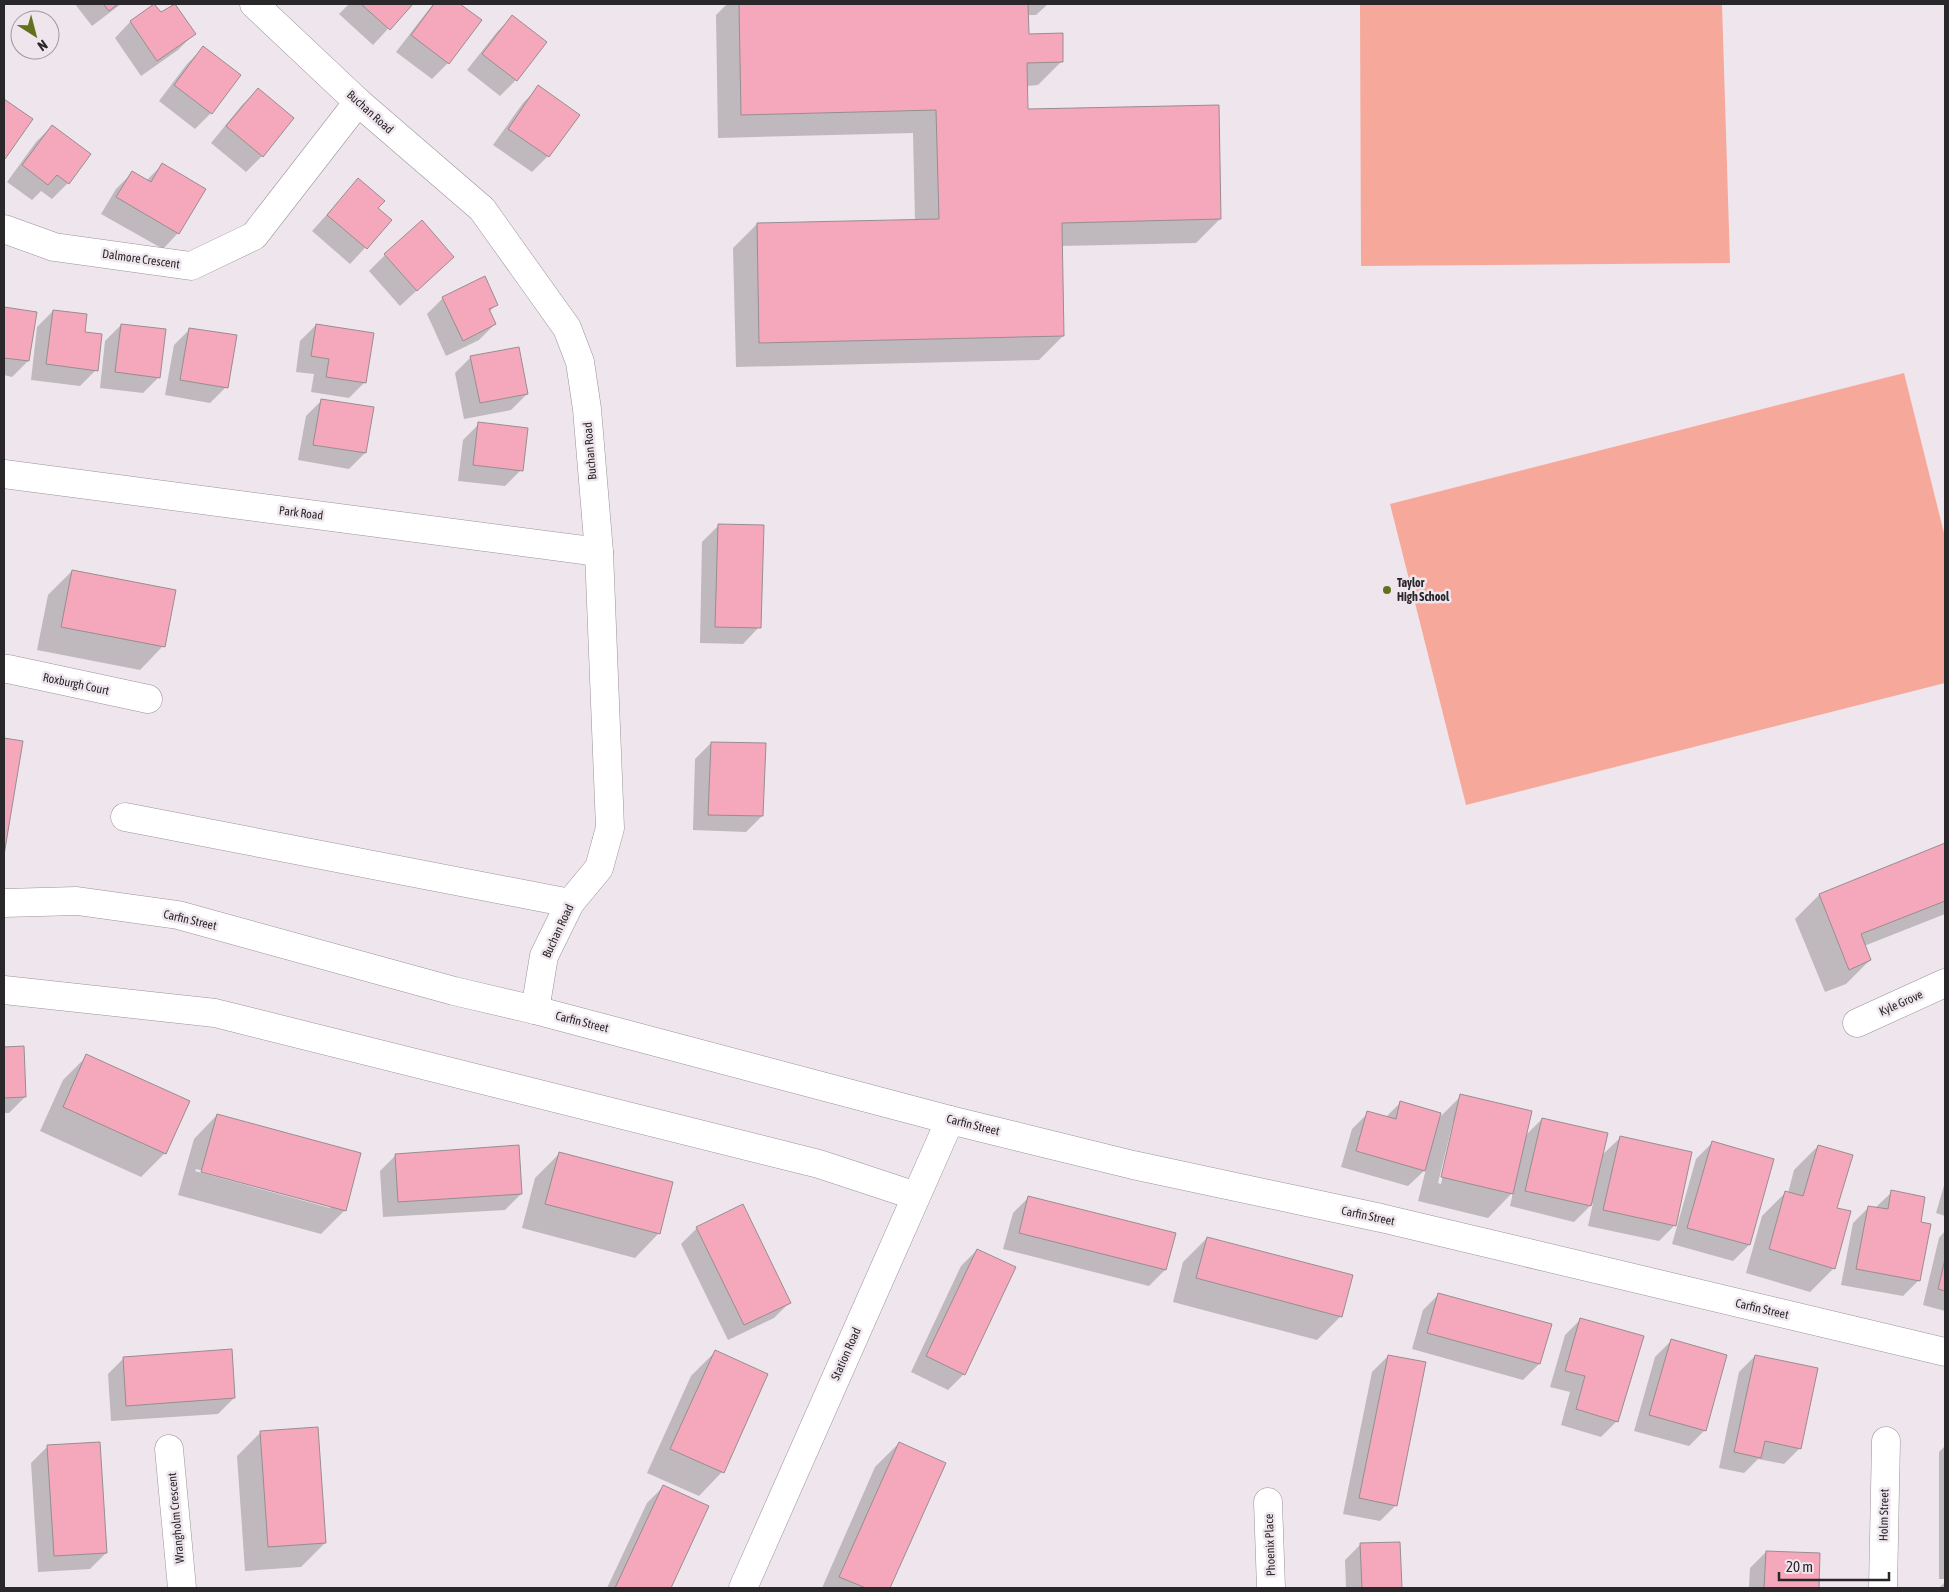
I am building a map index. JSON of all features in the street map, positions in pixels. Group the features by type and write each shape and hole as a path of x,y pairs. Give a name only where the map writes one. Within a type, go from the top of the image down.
{"street":[{"name":"Buchan Road","path":"254,4 358,102 482,209 567,328 580,362 599,552 610,828 599,868 570,902 544,956 535,1010"},
{"name":"Dalmore Crescent","path":"4,229 54,247 191,266 254,236 358,102"},
{"name":"Park Road","path":"4,474 599,552"},
{"name":"Roxburgh Court","path":"4,669 148,699"},
{"path":"125,816 570,902"},
{"name":"Carfin Street","path":"4,903 77,901 178,915 454,991 535,1010 950,1120 1133,1165 1381,1218 1945,1352"},
{"name":"Kyle Grove","path":"1857,1023 1945,983"},
{"path":"4,990 215,1013 819,1164 916,1196"},
{"name":"Station Road","path":"743,1588 950,1120"},
{"name":"Holm Street","path":"1883,1588 1886,1441"},
{"name":"Wrangholm Crescent","path":"170,1449 182,1588"},
{"name":"Phoenix Place","path":"1268,1502 1271,1588"}],"shaded area":[{"path":"1360,4 1722,4 1730,263 1361,266"},
{"path":"1904,373 1945,537 1945,683 1466,805 1390,504"}],"building":[{"path":"103,4 118,4 109,11"},
{"path":"154,4 161,12 175,4 196,34 157,61 130,21"},
{"path":"361,4 413,4 390,30"},
{"path":"434,4 460,4 482,20 449,64 411,35"},
{"path":"739,4 1028,4 1029,34 1063,33 1063,62 1027,63 1028,109 1219,105 1221,219 1062,223 1064,336 759,343 757,223 939,219 936,110 741,115"},
{"path":"512,15 547,42 517,81 482,54"},
{"path":"203,46 241,75 212,114 174,85"},
{"path":"538,85 580,115 549,157 508,129"},
{"path":"258,88 294,118 263,157 226,126"},
{"path":"4,99 33,119 5,159 4,158"},
{"path":"52,125 91,154 69,184 57,175 48,185 22,165"},
{"path":"162,163 206,189 179,234 116,197 132,171 151,182"},
{"path":"358,178 385,201 378,208 392,220 367,249 327,215"},
{"path":"422,220 454,257 417,291 384,254"},
{"path":"485,276 498,305 489,309 496,324 463,341 442,297"},
{"path":"4,307 37,312 29,361 4,358"},
{"path":"53,310 87,314 85,332 102,334 98,371 46,364"},
{"path":"121,324 166,329 160,378 115,372"},
{"path":"316,324 374,333 366,383 326,377 329,359 311,356"},
{"path":"189,328 237,335 228,388 180,380"},
{"path":"519,347 528,394 480,403 470,356"},
{"path":"321,399 374,407 366,453 313,445"},
{"path":"478,422 528,428 523,471 473,465"},
{"path":"718,524 764,525 761,628 715,627"},
{"path":"72,570 176,590 165,647 61,627"},
{"path":"4,738 23,741 4,855"},
{"path":"711,742 766,743 763,816 708,815"},
{"path":"1945,843 1945,901 1861,934 1871,960 1849,970 1819,894"},
{"path":"24,1046 26,1097 4,1098 4,1047"},
{"path":"86,1054 190,1101 166,1154 63,1107"},
{"path":"1460,1094 1532,1111 1513,1194 1441,1177"},
{"path":"1400,1101 1441,1113 1425,1171 1356,1151 1367,1111 1396,1119"},
{"path":"217,1114 361,1153 346,1211 201,1172"},
{"path":"1542,1118 1608,1133 1591,1206 1525,1191"},
{"path":"1620,1136 1692,1152 1676,1226 1603,1210"},
{"path":"1712,1141 1774,1159 1750,1245 1687,1228"},
{"path":"519,1145 522,1194 398,1202 395,1154"},
{"path":"1818,1145 1853,1155 1837,1208 1851,1211 1835,1269 1769,1249 1785,1191 1803,1196"},
{"path":"559,1152 673,1182 660,1234 545,1204"},
{"path":"1891,1190 1925,1197 1921,1222 1931,1224 1920,1281 1856,1269 1868,1206 1888,1209"},
{"path":"1028,1196 1176,1233 1166,1270 1019,1233"},
{"path":"743,1204 791,1303 744,1325 696,1227"},
{"path":"1207,1237 1353,1275 1342,1317 1196,1278"},
{"path":"977,1249 1016,1267 965,1375 926,1356"},
{"path":"1945,1259 1945,1291 1938,1289"},
{"path":"1438,1293 1552,1324 1540,1364 1427,1333"},
{"path":"1580,1318 1644,1336 1618,1422 1576,1409 1585,1376 1565,1371"},
{"path":"1671,1339 1727,1355 1706,1431 1649,1415"},
{"path":"232,1349 235,1398 126,1406 123,1357"},
{"path":"715,1350 768,1374 724,1473 670,1449"},
{"path":"1388,1355 1426,1362 1397,1506 1359,1498"},
{"path":"1755,1355 1818,1368 1801,1449 1765,1441 1761,1458 1734,1452"},
{"path":"318,1427 326,1543 268,1547 260,1431"},
{"path":"100,1442 107,1553 54,1556 47,1445"},
{"path":"899,1442 946,1463 890,1588 866,1588 839,1577"},
{"path":"663,1485 709,1506 671,1588 615,1588"},
{"path":"1400,1542 1402,1588 1362,1588 1360,1543"},
{"path":"1766,1551 1820,1553 1819,1588 1764,1588"}],"place":[{"name":"Taylor High School","path":"1387,590"}]}
